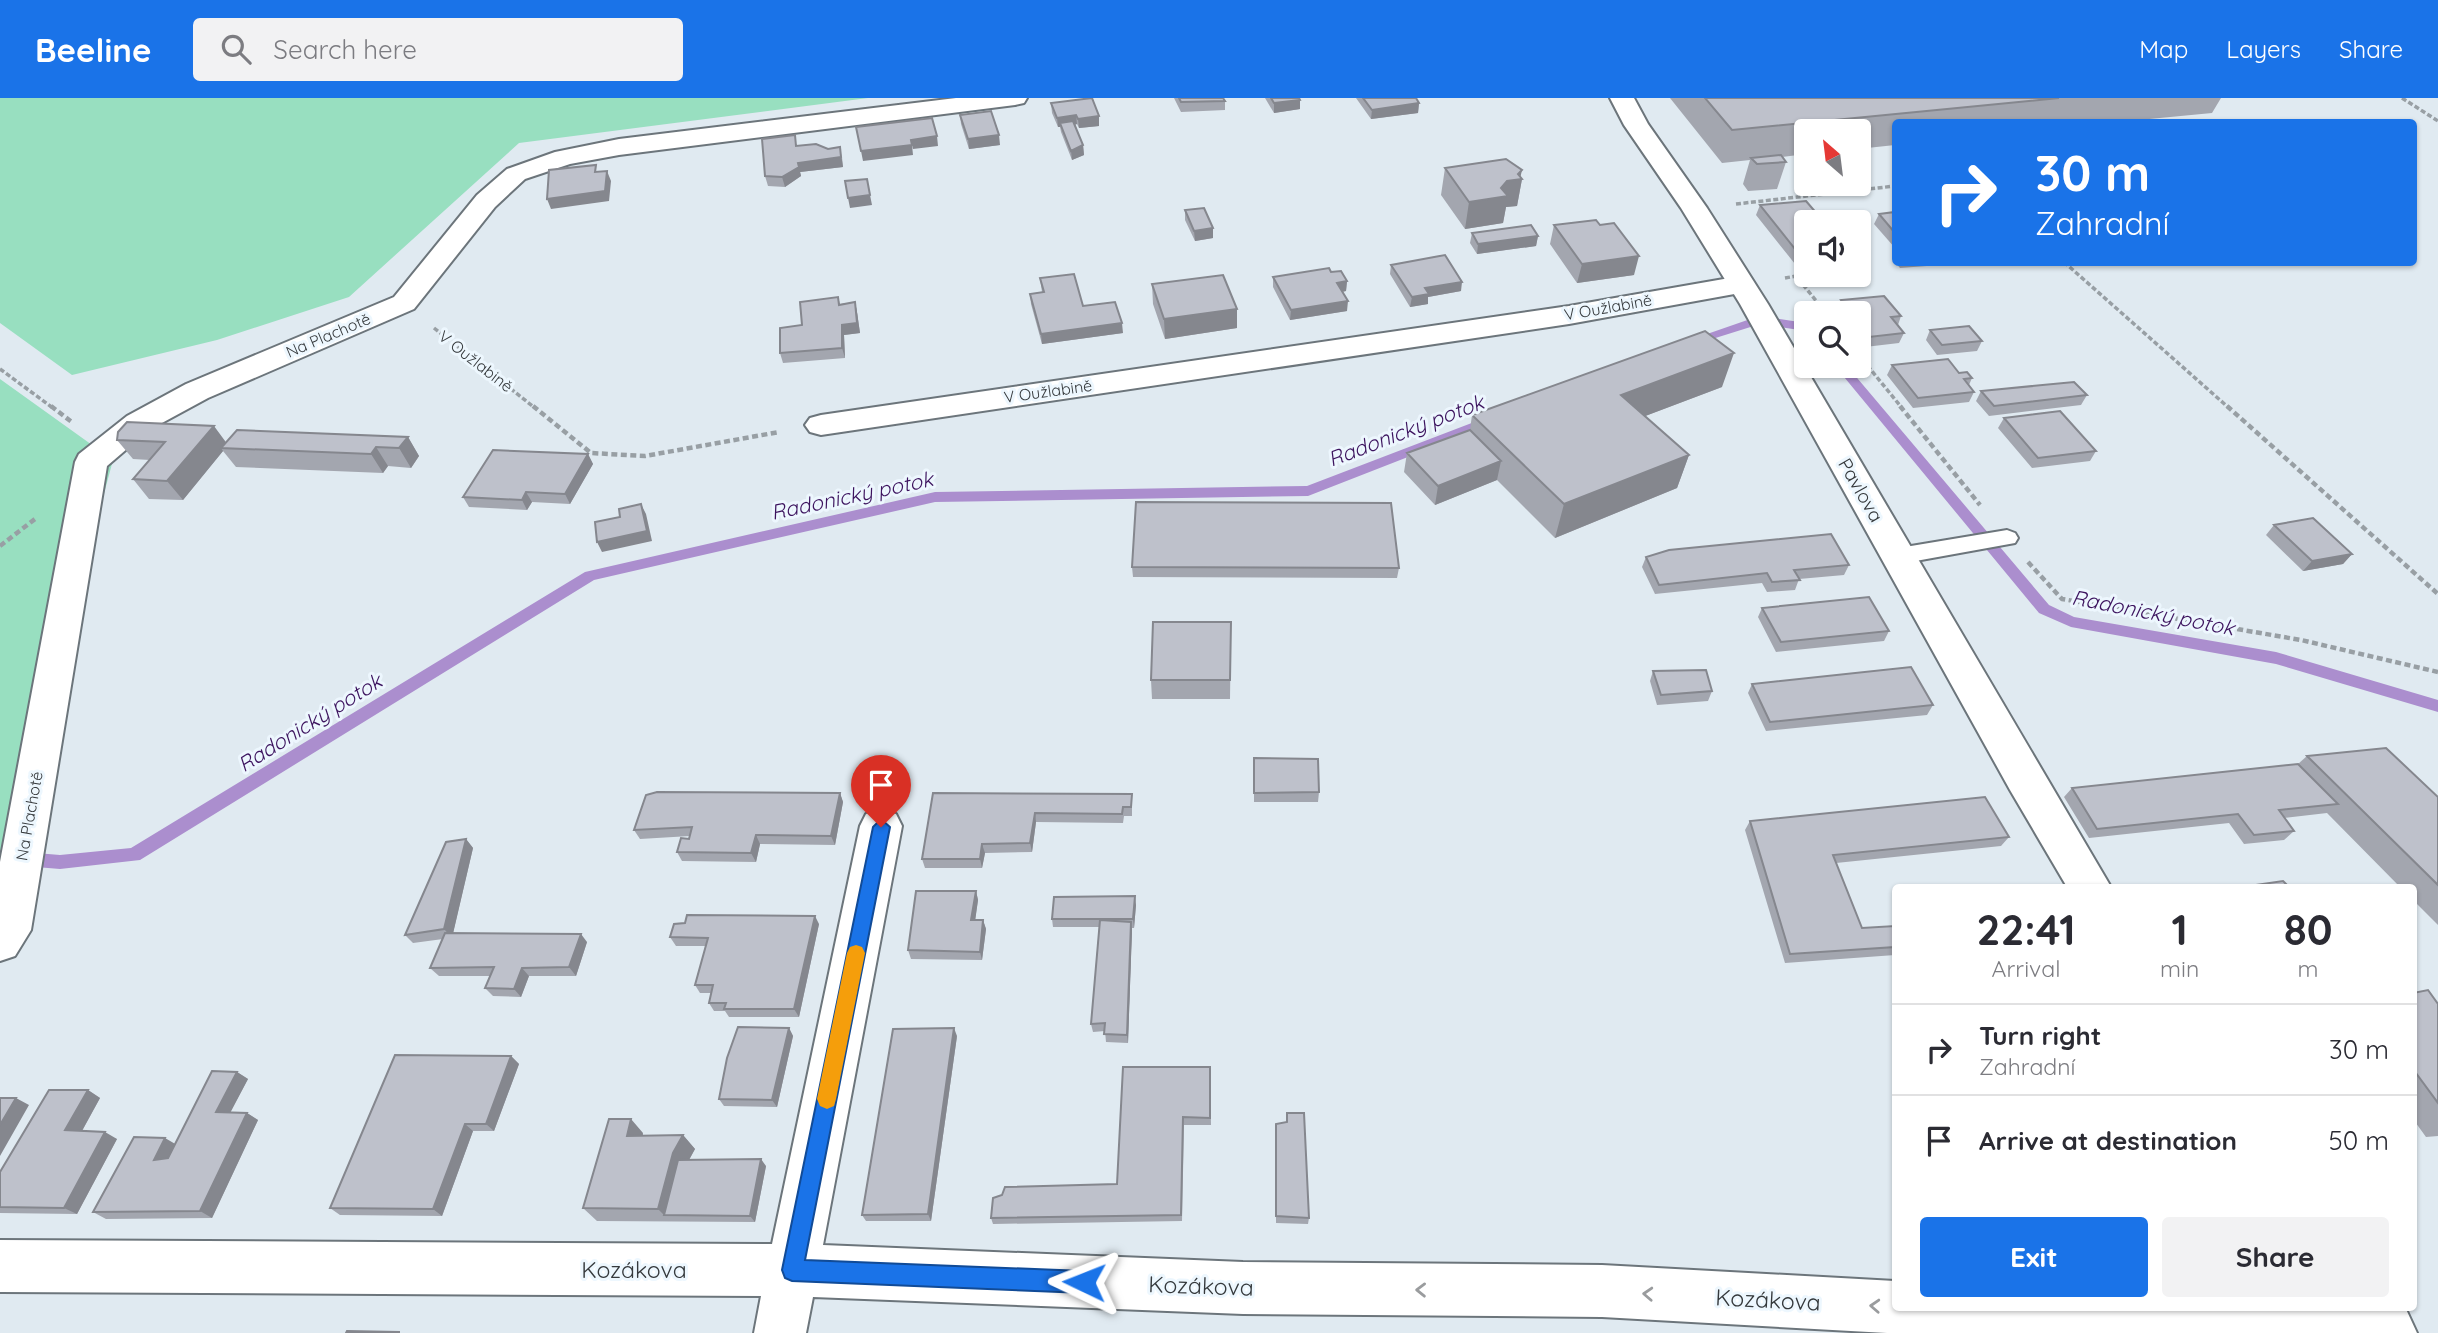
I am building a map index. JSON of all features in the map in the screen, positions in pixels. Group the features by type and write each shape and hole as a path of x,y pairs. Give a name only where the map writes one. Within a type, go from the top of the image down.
{"street":[{"name":"Na Plachotě","path":"0,942 9,930 91,462 138,423 197,391 404,303 496,192 516,174 564,157 620,147 1015,98"},
{"name":"Pavlova","path":"1622,98 1636,125 1694,208 1774,339 2024,779 2088,884"},
{"name":"V Oužlabině","path":"821,425 1555,317 1747,294"},
{"path":"780,1333 881,827"},
{"name":"Kozákova","path":"0,1266 792,1270 1243,1288 1602,1291 1892,1307"},
{"name":"Kozákova","path":"1962,1311 2359,1333"},
{"path":"2377,1311 2391,1333"}],"lane":[{"path":"1899,556 2005,539"}],"path":[{"path":"2402,98 2438,121"},
{"path":"1694,208 1892,186"},
{"path":"2069,266 2438,594"},
{"name":"V Oužlabině","path":"404,303 591,453 645,456 821,425"},
{"path":"0,369 88,434 91,462"},
{"path":"1871,370 2005,539 2062,599 2301,640 2438,672"}],"green space":[{"path":"0,98 868,98 519,143 349,297 217,340 72,375 0,323"},
{"path":"0,379 113,460 0,882"}],"building":[{"path":"1092,98 1099,116 1057,118 1051,103"},
{"path":"1179,98 1223,98 1225,101 1181,102"},
{"path":"1271,98 1299,98 1300,100 1274,103"},
{"path":"1363,98 1416,98 1419,103 1372,110"},
{"path":"1705,98 2059,98 1844,119 1794,119 1794,124 1732,130"},
{"path":"991,111 999,135 968,139 960,115"},
{"path":"932,118 937,136 911,140 912,145 861,151 856,127"},
{"path":"1073,121 1083,145 1071,151 1060,123"},
{"path":"795,135 796,146 816,144 828,149 840,147 841,157 798,163 799,167 782,177 765,176 762,139"},
{"path":"1781,155 1786,162 1757,164 1751,158"},
{"path":"1506,159 1522,170 1518,174 1522,179 1507,181 1501,188 1508,196 1469,202 1445,168"},
{"path":"596,165 595,172 607,171 605,191 547,199 549,170"},
{"path":"867,179 870,195 848,198 845,181"},
{"path":"1806,201 1814,210 1794,210 1794,248 1760,205"},
{"path":"1204,208 1213,228 1194,231 1185,210"},
{"path":"1892,212 1892,229 1879,214"},
{"path":"1596,220 1600,225 1614,223 1639,256 1582,264 1554,225"},
{"path":"1531,225 1538,236 1478,244 1472,233"},
{"path":"1445,255 1462,282 1425,288 1429,294 1412,297 1391,265"},
{"path":"1329,268 1331,272 1341,271 1347,281 1337,283 1348,301 1291,310 1273,277"},
{"path":"1074,274 1083,306 1115,302 1122,323 1041,334 1030,294 1044,292 1040,278"},
{"path":"1223,275 1237,309 1164,319 1152,284"},
{"path":"1884,296 1901,316 1891,317 1904,333 1871,337 1871,301 1841,300"},
{"path":"838,297 839,305 855,302 857,323 842,325 842,348 780,353 780,328 802,325 800,302"},
{"path":"1969,326 1982,341 1942,345 1930,330"},
{"path":"1705,331 1734,353 1621,395 1689,455 1564,504 1472,415"},
{"path":"1948,359 1959,373 1967,372 1972,378 1964,379 1974,392 1918,398 1892,365"},
{"path":"2074,382 2087,395 1994,406 1981,391"},
{"path":"2060,411 2096,451 2038,458 2004,418"},
{"path":"127,422 214,426 167,481 133,479 165,442 117,440 118,432"},
{"path":"237,430 408,437 399,448 376,447 371,454 221,448"},
{"path":"1470,430 1501,461 1438,486 1407,453"},
{"path":"493,450 588,454 565,494 526,492 522,500 463,497"},
{"path":"1136,502 1391,503 1399,568 1132,567"},
{"path":"641,504 647,531 597,542 595,522 620,517 619,509"},
{"path":"2313,518 2352,554 2312,561 2274,525"},
{"path":"1831,534 1849,565 1794,570 1800,580 1772,582 1767,573 1659,585 1646,557 1669,550"},
{"path":"1869,597 1889,631 1781,642 1762,608"},
{"path":"1153,622 1231,622 1230,680 1151,680"},
{"path":"1911,667 1933,705 1770,722 1752,684"},
{"path":"1706,670 1712,691 1661,695 1653,671"},
{"path":"2386,748 2438,797 2438,885 2307,756"},
{"path":"1254,758 1318,759 1319,792 1254,793"},
{"path":"2298,764 2338,804 2279,810 2294,831 2254,835 2238,814 2097,829 2072,788"},
{"path":"657,792 840,793 831,836 756,835 751,853 677,852 681,838 689,839 692,827 634,830 646,795"},
{"path":"933,793 1132,794 1131,807 1123,807 1122,814 1035,813 1030,843 982,844 980,859 922,859"},
{"path":"1985,797 2009,837 1833,855 1862,928 1892,926 1892,947 1790,954 1750,821"},
{"path":"466,839 444,929 405,935 446,842"},
{"path":"2283,881 2286,884 2262,884"},
{"path":"916,891 976,891 971,920 983,920 980,952 908,950"},
{"path":"1135,896 1133,919 1052,919 1054,897"},
{"path":"687,915 815,916 794,1009 724,1009 726,1003 709,1003 713,985 695,985 708,938 670,937 674,924 685,923"},
{"path":"1100,920 1131,922 1127,1035 1104,1034 1105,1023 1091,1024"},
{"path":"445,933 581,934 569,967 522,968 514,989 485,988 494,967 430,968"},
{"path":"2428,990 2438,1004 2438,1103 2417,1074 2417,992"},
{"path":"738,1027 789,1028 772,1100 719,1099 727,1058"},
{"path":"954,1028 928,1214 862,1215 893,1029"},
{"path":"395,1055 511,1056 486,1124 465,1124 433,1209 330,1208"},
{"path":"1123,1067 1210,1067 1210,1118 1183,1117 1181,1215 991,1218 993,1198 1002,1195 1005,1187 1117,1184"},
{"path":"212,1071 237,1072 216,1112 247,1113 200,1211 93,1212 134,1137 165,1138 154,1160 168,1158"},
{"path":"49,1090 88,1090 65,1130 105,1132 64,1208 0,1207 0,1172"},
{"path":"0,1098 16,1098 0,1125"},
{"path":"1287,1113 1304,1113 1309,1218 1276,1216 1276,1124 1287,1122"},
{"path":"609,1119 631,1119 627,1136 683,1135 673,1153 658,1209 583,1208"},
{"path":"761,1159 750,1216 664,1215 678,1160"},
{"path":"347,1331 400,1332 346,1333"}],"waterway":[{"name":"Radonický potok","path":"1690,342 1759,320 1794,325"},
{"name":"Radonický potok","path":"1851,378 2044,609 2071,622 2276,658 2438,706"},
{"name":"Radonický potok","path":"0,857 60,862 134,855 590,576 935,497 1308,491 1490,420"}],"slow traffic":[{"path":"827,1099 856,953"}],"route":[{"path":"881,827 792,1270 1084,1282"}]}
